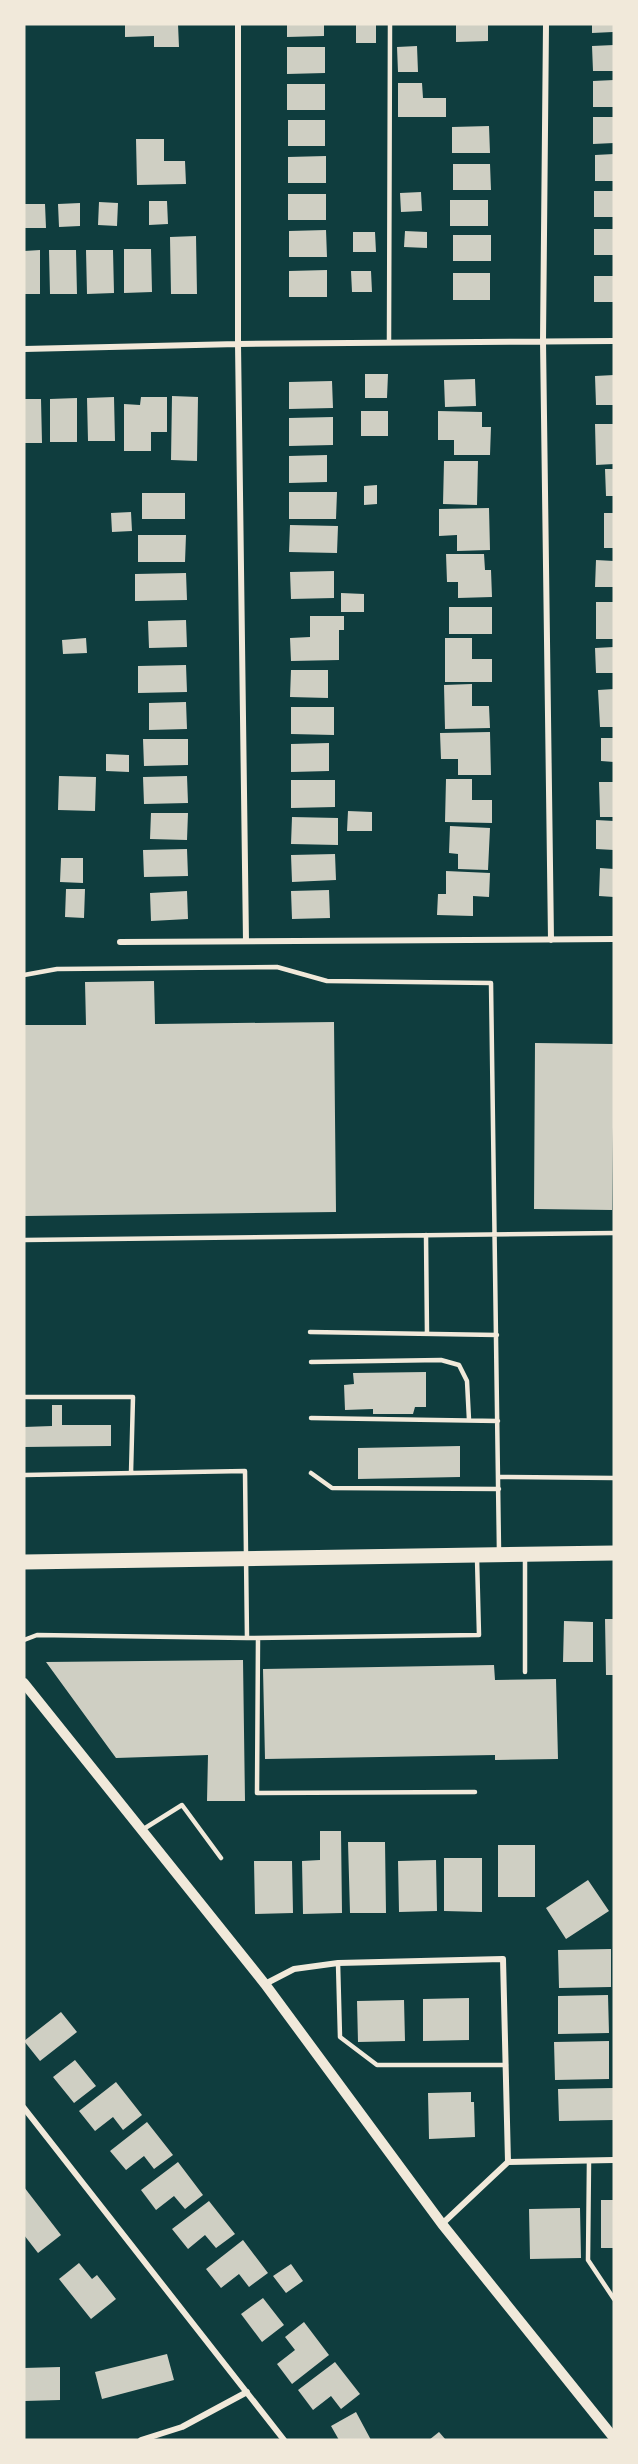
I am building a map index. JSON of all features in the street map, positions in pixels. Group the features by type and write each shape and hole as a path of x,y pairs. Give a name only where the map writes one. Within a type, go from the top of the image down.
{"main road":[{"path":"24,1562 614,1553"}],"street":[{"path":"238,24 238,344 246,941"},
{"path":"546,24 543,341 551,940"},
{"path":"24,350 238,344 614,340"},
{"path":"120,942 614,939"},
{"path":"24,1683 265,1984 442,2224 614,2438"},
{"path":"265,1984 294,1969 338,1964 503,1959 508,2162"},
{"path":"24,2108 284,2440"},
{"path":"442,2224 508,2162 614,2160"},
{"path":"141,2440 183,2427 247,2392"}],"lane":[{"path":"388,342 390,24"},
{"path":"24,975 57,969 277,967 327,981 491,983 499,1554"},
{"path":"24,1239 614,1233"},
{"path":"426,1235 426,1334"},
{"path":"310,1332 497,1335"},
{"path":"311,1362 441,1360 459,1365 467,1381 469,1420"},
{"path":"24,1397 133,1397 131,1473"},
{"path":"311,1418 498,1420"},
{"path":"24,1475 245,1472 247,1638"},
{"path":"311,1473 332,1488 499,1489"},
{"path":"498,1477 614,1478"},
{"path":"525,1554 525,1672"},
{"path":"24,1640 37,1635 258,1638 479,1635 477,1555"},
{"path":"258,1638 257,1793 475,1792"},
{"path":"142,1830 182,1805 221,1858"},
{"path":"338,1964 340,2037 377,2065 506,2065"},
{"path":"589,2161 588,2260 614,2299"}],"building":[{"path":"125,24 178,24 179,47 154,47 154,36 125,37"},
{"path":"287,24 324,24 324,36 287,37"},
{"path":"356,24 376,24 376,43 356,43"},
{"path":"456,24 488,24 488,41 456,42"},
{"path":"592,24 613,24 613,32 592,33"},
{"path":"614,45 614,71 593,71 592,46"},
{"path":"417,46 418,72 398,72 397,47"},
{"path":"287,47 325,47 325,73 287,74"},
{"path":"614,80 614,107 593,107 593,81"},
{"path":"398,83 422,83 423,98 446,98 446,117 398,117"},
{"path":"287,84 325,84 325,110 287,110"},
{"path":"593,117 614,117 614,143 593,144"},
{"path":"288,120 325,120 325,146 288,146"},
{"path":"489,126 490,153 452,153 452,127"},
{"path":"136,139 164,139 164,161 185,161 186,184 137,185"},
{"path":"614,154 614,181 595,181 595,155"},
{"path":"326,156 326,183 288,183 288,157"},
{"path":"453,164 490,164 491,190 453,190"},
{"path":"594,191 614,191 614,217 594,217"},
{"path":"421,192 422,211 401,212 400,193"},
{"path":"288,194 326,194 326,220 288,220"},
{"path":"450,200 488,200 488,226 450,226"},
{"path":"149,201 167,201 168,224 149,225"},
{"path":"99,202 118,203 117,226 98,225"},
{"path":"80,203 80,226 59,227 58,204"},
{"path":"24,204 45,204 46,228 24,228"},
{"path":"594,229 614,229 614,255 594,255"},
{"path":"326,230 327,257 289,257 289,231"},
{"path":"405,231 427,232 427,248 404,247"},
{"path":"353,232 375,232 376,252 353,252"},
{"path":"453,235 491,235 491,261 453,261"},
{"path":"196,236 197,294 171,294 170,237"},
{"path":"124,249 151,249 152,292 124,293"},
{"path":"40,250 40,294 24,294 24,251"},
{"path":"49,250 76,250 77,294 50,294"},
{"path":"86,250 113,250 114,293 87,294"},
{"path":"327,270 327,297 289,297 289,271"},
{"path":"351,271 371,271 372,292 352,292"},
{"path":"453,273 490,273 490,300 453,300"},
{"path":"594,276 614,276 614,302 594,302"},
{"path":"365,374 388,374 387,398 365,398"},
{"path":"614,375 614,405 596,405 595,376"},
{"path":"475,379 476,406 445,407 444,380"},
{"path":"332,381 333,408 289,409 289,382"},
{"path":"172,396 198,397 197,461 171,460"},
{"path":"114,397 115,441 88,441 87,398"},
{"path":"141,397 167,397 167,432 151,432 151,451 124,451 124,404 140,405"},
{"path":"77,398 77,442 50,442 50,399"},
{"path":"24,399 41,399 42,443 24,443"},
{"path":"361,411 388,411 388,436 361,436"},
{"path":"438,411 482,412 482,427 491,427 490,455 454,455 454,440 438,440"},
{"path":"333,417 333,445 289,446 289,418"},
{"path":"595,424 614,424 614,464 596,465"},
{"path":"327,455 327,482 289,483 289,456"},
{"path":"444,461 478,461 477,505 443,504"},
{"path":"605,469 614,469 614,496 606,496"},
{"path":"377,485 377,504 364,505 364,486"},
{"path":"289,492 337,492 336,519 289,519"},
{"path":"142,493 185,493 185,519 142,519"},
{"path":"489,508 490,550 457,551 457,535 439,536 439,509"},
{"path":"131,512 132,531 112,532 111,513"},
{"path":"604,513 614,513 614,548 604,548"},
{"path":"290,525 338,526 337,553 289,552"},
{"path":"138,535 186,535 185,562 138,562"},
{"path":"446,554 484,554 485,570 491,570 492,597 458,598 458,582 447,582"},
{"path":"596,560 614,561 614,587 595,587"},
{"path":"334,571 334,598 291,599 290,572"},
{"path":"186,573 187,600 135,601 135,574"},
{"path":"341,593 364,594 364,612 341,612"},
{"path":"596,602 614,602 614,639 596,639"},
{"path":"449,607 492,607 492,634 449,634"},
{"path":"310,616 344,616 344,630 339,630 339,660 291,661 290,638 310,637"},
{"path":"186,620 187,647 149,648 148,621"},
{"path":"86,638 87,653 63,654 62,640"},
{"path":"445,638 472,638 472,659 492,659 492,682 445,682"},
{"path":"614,647 614,673 596,673 595,648"},
{"path":"186,665 187,692 138,693 138,666"},
{"path":"291,670 328,670 328,698 290,697"},
{"path":"472,684 472,706 489,706 490,728 445,729 444,685"},
{"path":"614,689 614,727 600,727 598,690"},
{"path":"186,702 187,729 149,730 149,703"},
{"path":"291,707 334,707 334,735 291,734"},
{"path":"490,732 491,775 458,775 458,759 441,759 440,733"},
{"path":"601,738 614,738 614,762 601,761"},
{"path":"143,739 188,739 188,765 144,766"},
{"path":"329,743 329,771 291,772 291,744"},
{"path":"106,754 129,755 129,772 106,771"},
{"path":"59,776 96,777 95,811 58,810"},
{"path":"187,776 188,803 144,804 143,777"},
{"path":"446,779 472,779 472,800 492,800 492,823 445,822"},
{"path":"291,780 335,780 335,807 291,808"},
{"path":"599,782 614,782 614,817 600,817"},
{"path":"348,811 372,812 372,831 347,831"},
{"path":"151,813 188,813 187,840 150,839"},
{"path":"292,817 338,818 338,845 291,844"},
{"path":"596,820 614,821 614,850 596,849"},
{"path":"450,826 490,828 488,870 458,869 458,854 449,853"},
{"path":"187,849 188,876 144,877 143,850"},
{"path":"335,854 336,880 292,882 291,855"},
{"path":"61,858 83,858 83,883 60,882"},
{"path":"600,868 614,869 614,897 599,896"},
{"path":"446,871 490,873 489,897 473,896 473,916 437,915 438,894 446,894"},
{"path":"66,889 85,889 84,918 65,917"},
{"path":"329,890 330,918 292,919 291,891"},
{"path":"187,891 188,919 151,921 150,893"},
{"path":"154,981 155,1024 334,1022 336,1212 25,1216 24,1025 86,1025 85,982"},
{"path":"535,1043 614,1044 612,1210 534,1209"},
{"path":"426,1372 426,1407 415,1407 413,1414 373,1414 373,1409 345,1410 344,1385 354,1384 353,1373"},
{"path":"52,1405 62,1405 62,1425 111,1425 111,1446 24,1447 24,1427 52,1426"},
{"path":"460,1446 460,1477 358,1479 358,1448"},
{"path":"605,1619 614,1619 614,1675 606,1675"},
{"path":"564,1621 593,1622 593,1662 563,1662"},
{"path":"243,1660 245,1801 207,1801 208,1755 116,1758 46,1662"},
{"path":"494,1665 495,1680 556,1679 558,1759 495,1760 495,1755 265,1759 263,1669"},
{"path":"320,1831 341,1831 342,1913 303,1914 302,1861 320,1860"},
{"path":"348,1842 385,1842 386,1913 350,1913"},
{"path":"498,1845 535,1845 535,1897 498,1897"},
{"path":"444,1858 482,1858 482,1912 444,1911"},
{"path":"436,1860 437,1911 399,1912 398,1861"},
{"path":"254,1861 292,1861 293,1913 255,1914"},
{"path":"588,1880 609,1911 566,1939 546,1908"},
{"path":"611,1949 611,1987 559,1988 558,1950"},
{"path":"608,1995 609,2033 558,2034 558,1996"},
{"path":"469,1998 469,2040 423,2041 423,1999"},
{"path":"404,2000 405,2041 358,2042 357,2001"},
{"path":"61,2012 77,2032 40,2061 24,2041"},
{"path":"609,2041 609,2079 555,2080 554,2042"},
{"path":"75,2060 96,2086 74,2103 53,2077"},
{"path":"116,2082 142,2115 123,2130 113,2117 95,2131 79,2111"},
{"path":"614,2088 614,2120 559,2121 558,2089"},
{"path":"471,2092 471,2102 474,2102 475,2137 429,2139 428,2093"},
{"path":"147,2122 173,2155 154,2169 144,2156 126,2170 110,2151"},
{"path":"178,2162 203,2195 185,2209 174,2196 156,2210 141,2190"},
{"path":"24,2187 61,2235 38,2253 24,2235"},
{"path":"601,2200 614,2200 614,2248 601,2248"},
{"path":"209,2201 235,2234 216,2248 205,2235 188,2249 172,2229"},
{"path":"580,2208 581,2258 530,2259 529,2209"},
{"path":"243,2240 268,2273 249,2287 239,2274 221,2288 206,2269"},
{"path":"79,2263 92,2279 97,2275 116,2299 91,2319 59,2279"},
{"path":"291,2264 303,2281 286,2293 273,2276"},
{"path":"263,2298 284,2325 262,2342 241,2314"},
{"path":"304,2322 329,2355 292,2384 277,2364 295,2350 285,2337"},
{"path":"167,2354 174,2380 102,2399 95,2372"},
{"path":"335,2362 360,2394 341,2409 331,2396 313,2410 298,2390"},
{"path":"60,2367 60,2400 24,2401 24,2368"},
{"path":"356,2412 371,2440 339,2440 331,2426"},
{"path":"439,2432 446,2440 429,2440"}]}
